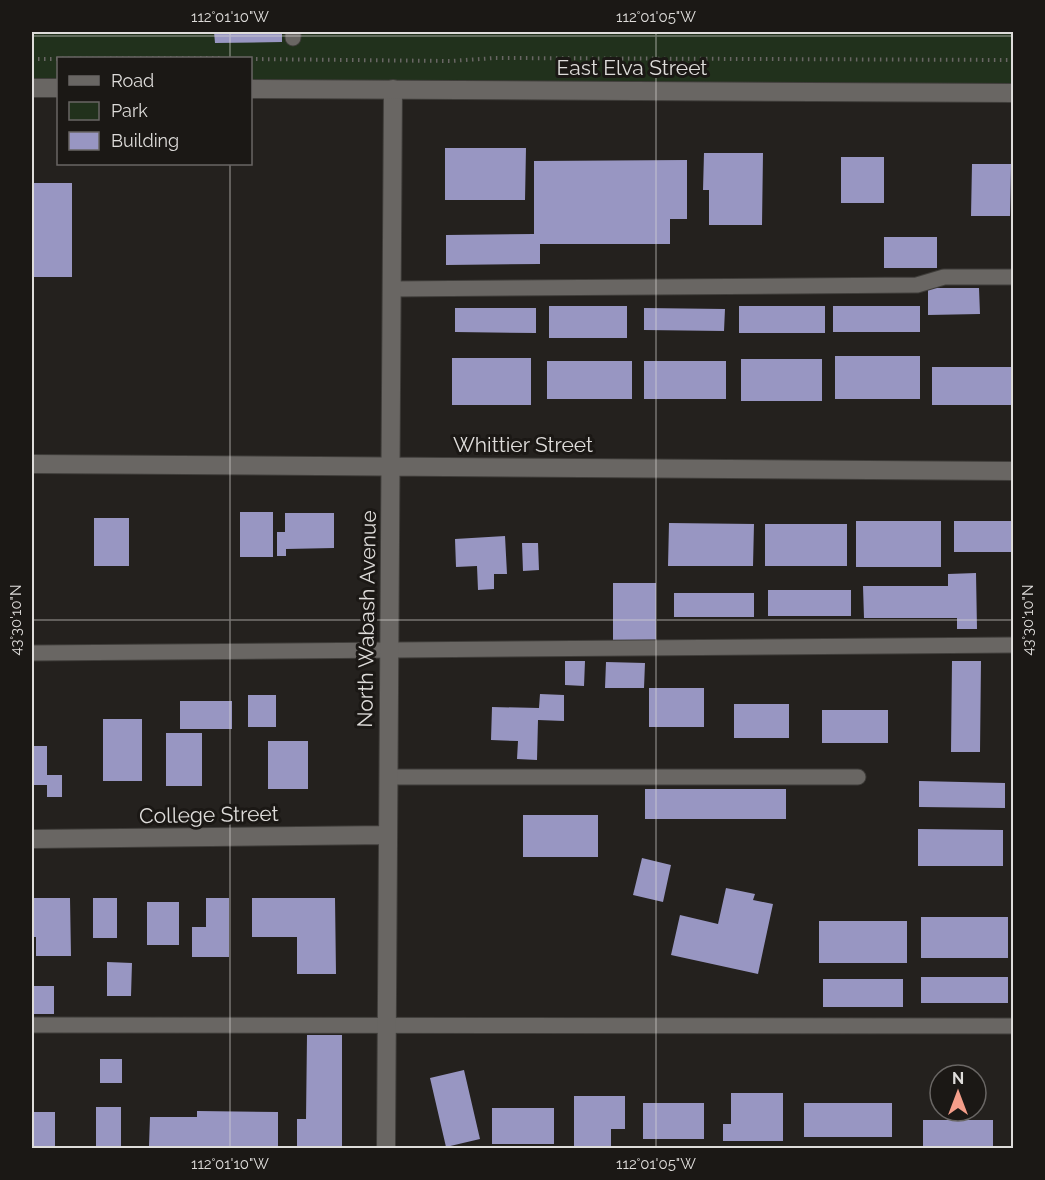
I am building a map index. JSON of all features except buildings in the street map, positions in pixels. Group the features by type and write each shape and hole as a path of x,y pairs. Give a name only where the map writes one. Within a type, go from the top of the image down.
{"street":[{"path":"32,88 57,88"},
{"name":"East Elva Street","path":"252,89 1014,93"},
{"name":"North Wabash Avenue","path":"386,1149 393,89"},
{"name":"Whittier Street","path":"32,464 1014,471"},
{"name":"College Street","path":"32,839 387,835"}],"lane":[{"path":"392,289 917,285 944,278 1014,277"},
{"path":"32,653 1014,645"},
{"path":"387,777 858,777"},
{"path":"32,1025 1014,1026"}],"path":[{"path":"32,58 57,58"},
{"path":"252,60 450,61 518,58 1014,60"}],"green space":[{"path":"32,32 1013,32 1013,91 252,88 252,57 57,57 57,88 32,87"}]}
